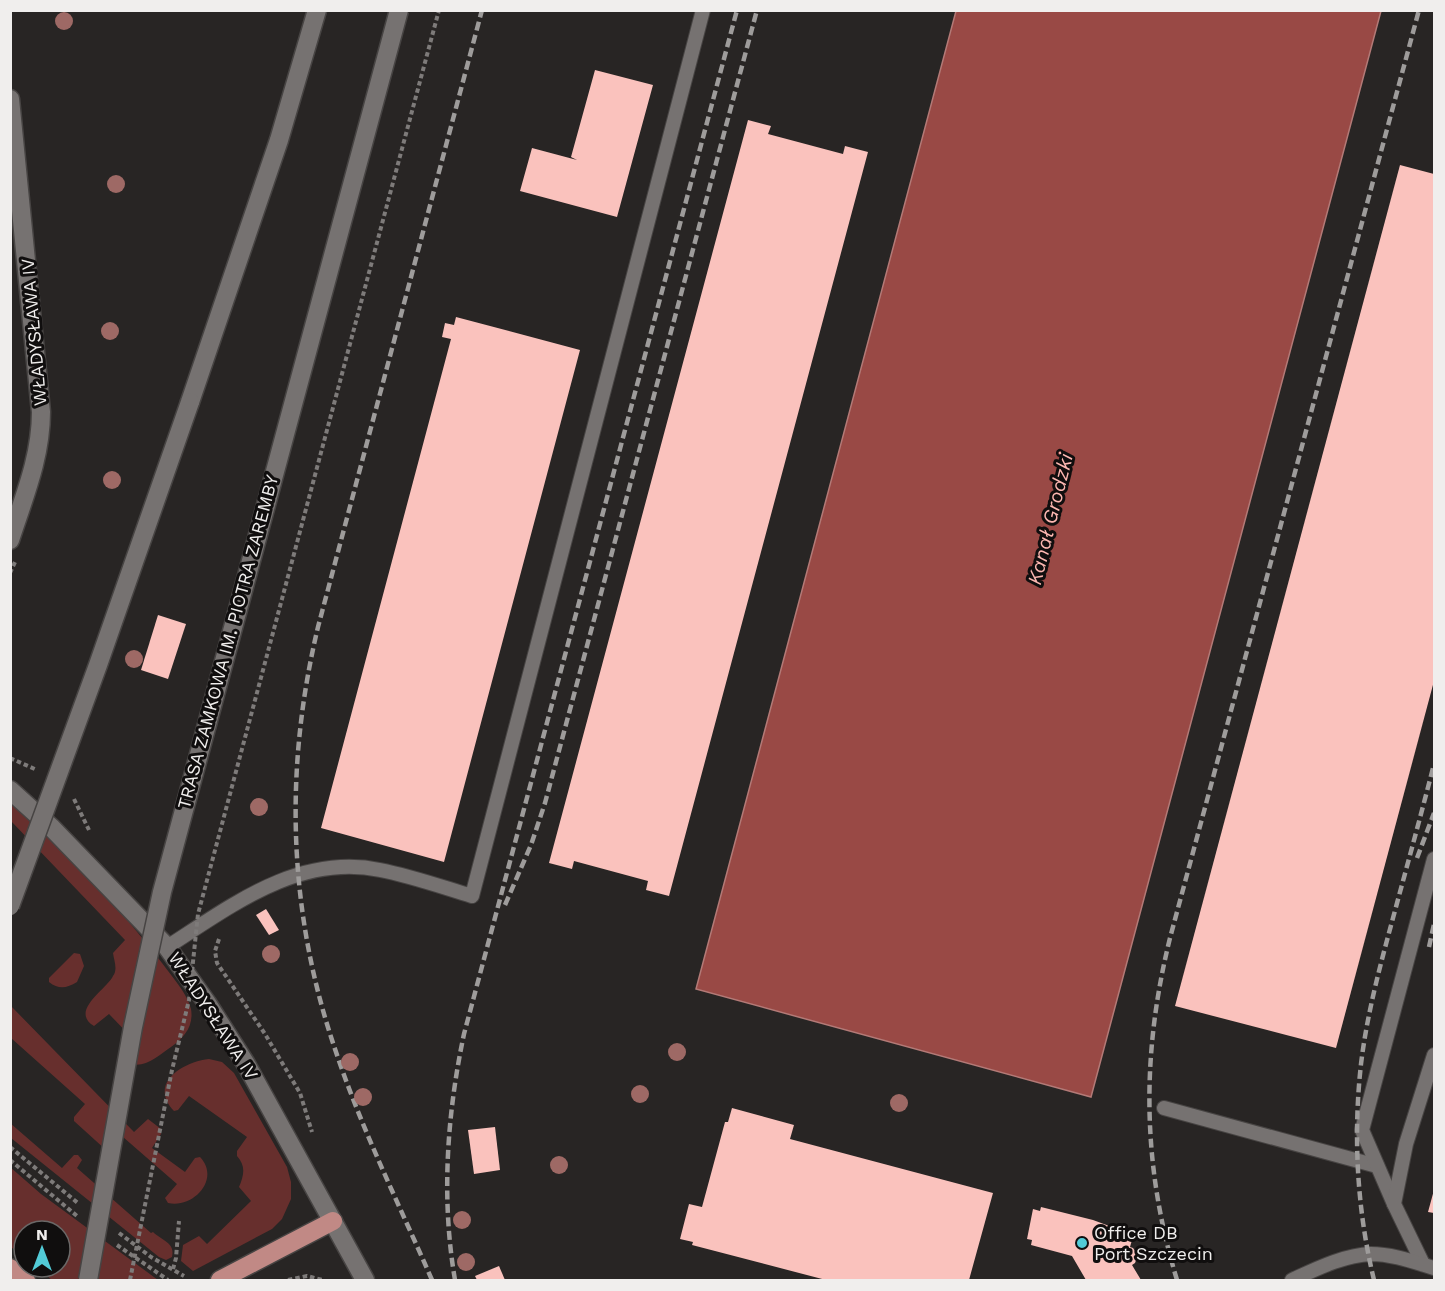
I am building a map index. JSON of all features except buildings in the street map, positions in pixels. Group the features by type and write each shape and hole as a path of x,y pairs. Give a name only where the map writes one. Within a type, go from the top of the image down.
{"main road":[{"path":"10,906 98,665 236,271 279,140 317,10"},
{"name":"TRASA ZAMKOWA IM. PIOTRA ZAREMBY","path":"88,1281 125,1068 162,892 399,10"},
{"name":"WŁADYSŁAWA IV","path":"10,99 41,401 41,431 37,459 29,481"},
{"path":"10,512 29,481"},
{"path":"10,540 29,481"},
{"name":"WŁADYSŁAWA IV","path":"10,790 52,828 167,947 235,1045 365,1281"},
{"path":"220,1281 333,1221"},
{"path":"10,1268 26,1281"}],"lane":[{"path":"167,947 271,885 311,870 337,867 378,869 472,896 704,10"},
{"path":"1429,1266 1394,1204 1362,1130 1434,859"},
{"path":"1394,1204 1406,1144 1434,1055"},
{"path":"1164,1108 1377,1166"},
{"path":"1292,1281 1334,1262 1368,1254 1396,1257 1429,1266"}],"path":[{"path":"130,1281 172,1070 189,1000 198,914 439,10"},
{"path":"10,758 42,772"},
{"path":"70,791 91,833"},
{"path":"194,908 204,902"},
{"path":"223,934 215,947 217,963 265,1034 300,1093 313,1136"},
{"path":"173,1269 179,1221"},
{"path":"288,1281 307,1276 323,1281"}],"shaded area":[{"path":"10,799 71,857 109,899 162,963 186,997 192,1015 187,1031 176,1043 152,1060 137,1065 131,1064 137,1043 109,1014 94,1026 87,1020 87,1007 113,976 115,968 113,953 125,940 11,821"},
{"path":"74,953 80,954 84,966 77,982 63,987 49,982 49,978"},
{"path":"10,1005 134,1132 148,1119 161,1129 161,1134 152,1148 185,1172 195,1158 200,1157 206,1166 206,1183 195,1197 177,1204 168,1203 165,1198 177,1184 123,1137 112,1150 106,1150 74,1121 74,1117 85,1104 11,1038"},
{"path":"209,1059 222,1062 234,1073 287,1167 291,1182 291,1199 282,1219 272,1229 193,1271 181,1261 183,1245 199,1236 207,1244 251,1201 239,1187 243,1171 242,1163 237,1156 237,1151 247,1137 189,1096 178,1110 174,1111 167,1101 165,1092 172,1076 188,1065"},
{"path":"10,1123 62,1168 74,1155 78,1155 82,1160 77,1168 151,1233 153,1232 167,1242 172,1248 172,1257 166,1260 159,1257 11,1138"},
{"path":"10,1167 41,1194 158,1280 52,1280 72,1279 72,1219 12,1219 11,1247"}],"water":[{"name":"Kanał Grodzki","path":"956,11 1381,11 1091,1097 696,989"}],"railway":[{"path":"432,1280 356,1108 319,997 300,892 296,840 296,787 307,680 318,627 482,10"},
{"path":"455,1280 448,1219 448,1157 453,1095 464,1034 737,10"},
{"path":"505,905 531,845 545,803 757,10"},
{"path":"1177,1280 1165,1237 1152,1152 1150,1067 1161,982 1170,938 1419,10"},
{"path":"1374,1280 1368,1254 1358,1173 1357,1118 1361,1064 1379,972 1434,764"},
{"path":"1417,858 1434,813"},
{"path":"1429,947 1434,924"}],"place":[{"name":"Office DB Port Szczecin","path":"1082,1243"}]}
